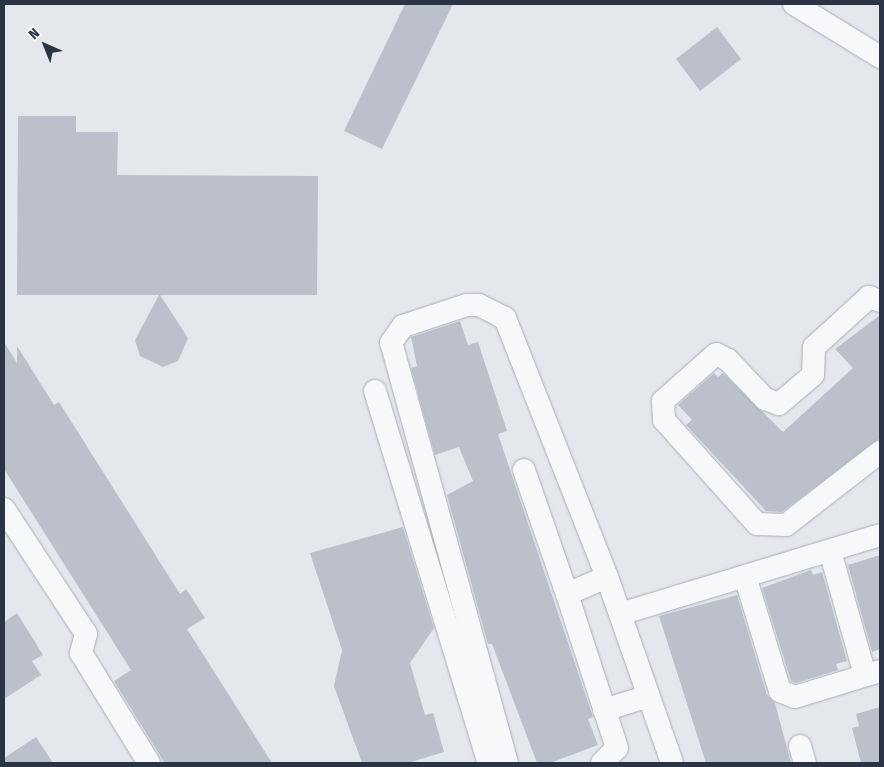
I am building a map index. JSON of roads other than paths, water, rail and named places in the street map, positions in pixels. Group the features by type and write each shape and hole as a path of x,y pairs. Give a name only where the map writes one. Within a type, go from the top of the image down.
{"street":[{"path":"794,4 880,56"},
{"path":"880,302 869,297 814,347 813,375 779,404 765,399 728,360 716,354 663,401 664,420 757,524 786,525 880,452"},
{"path":"491,763 390,342 403,326 467,305 479,305 505,318 607,577 672,763"},
{"path":"375,391 491,763"},
{"path":"524,470 617,748 602,763"},
{"path":"4,510 86,634 82,653 149,763"},
{"path":"620,614 880,535"},
{"path":"745,576 780,690 795,697 873,673 830,551"},
{"path":"567,594 607,577"},
{"path":"604,710 649,696"}]}
